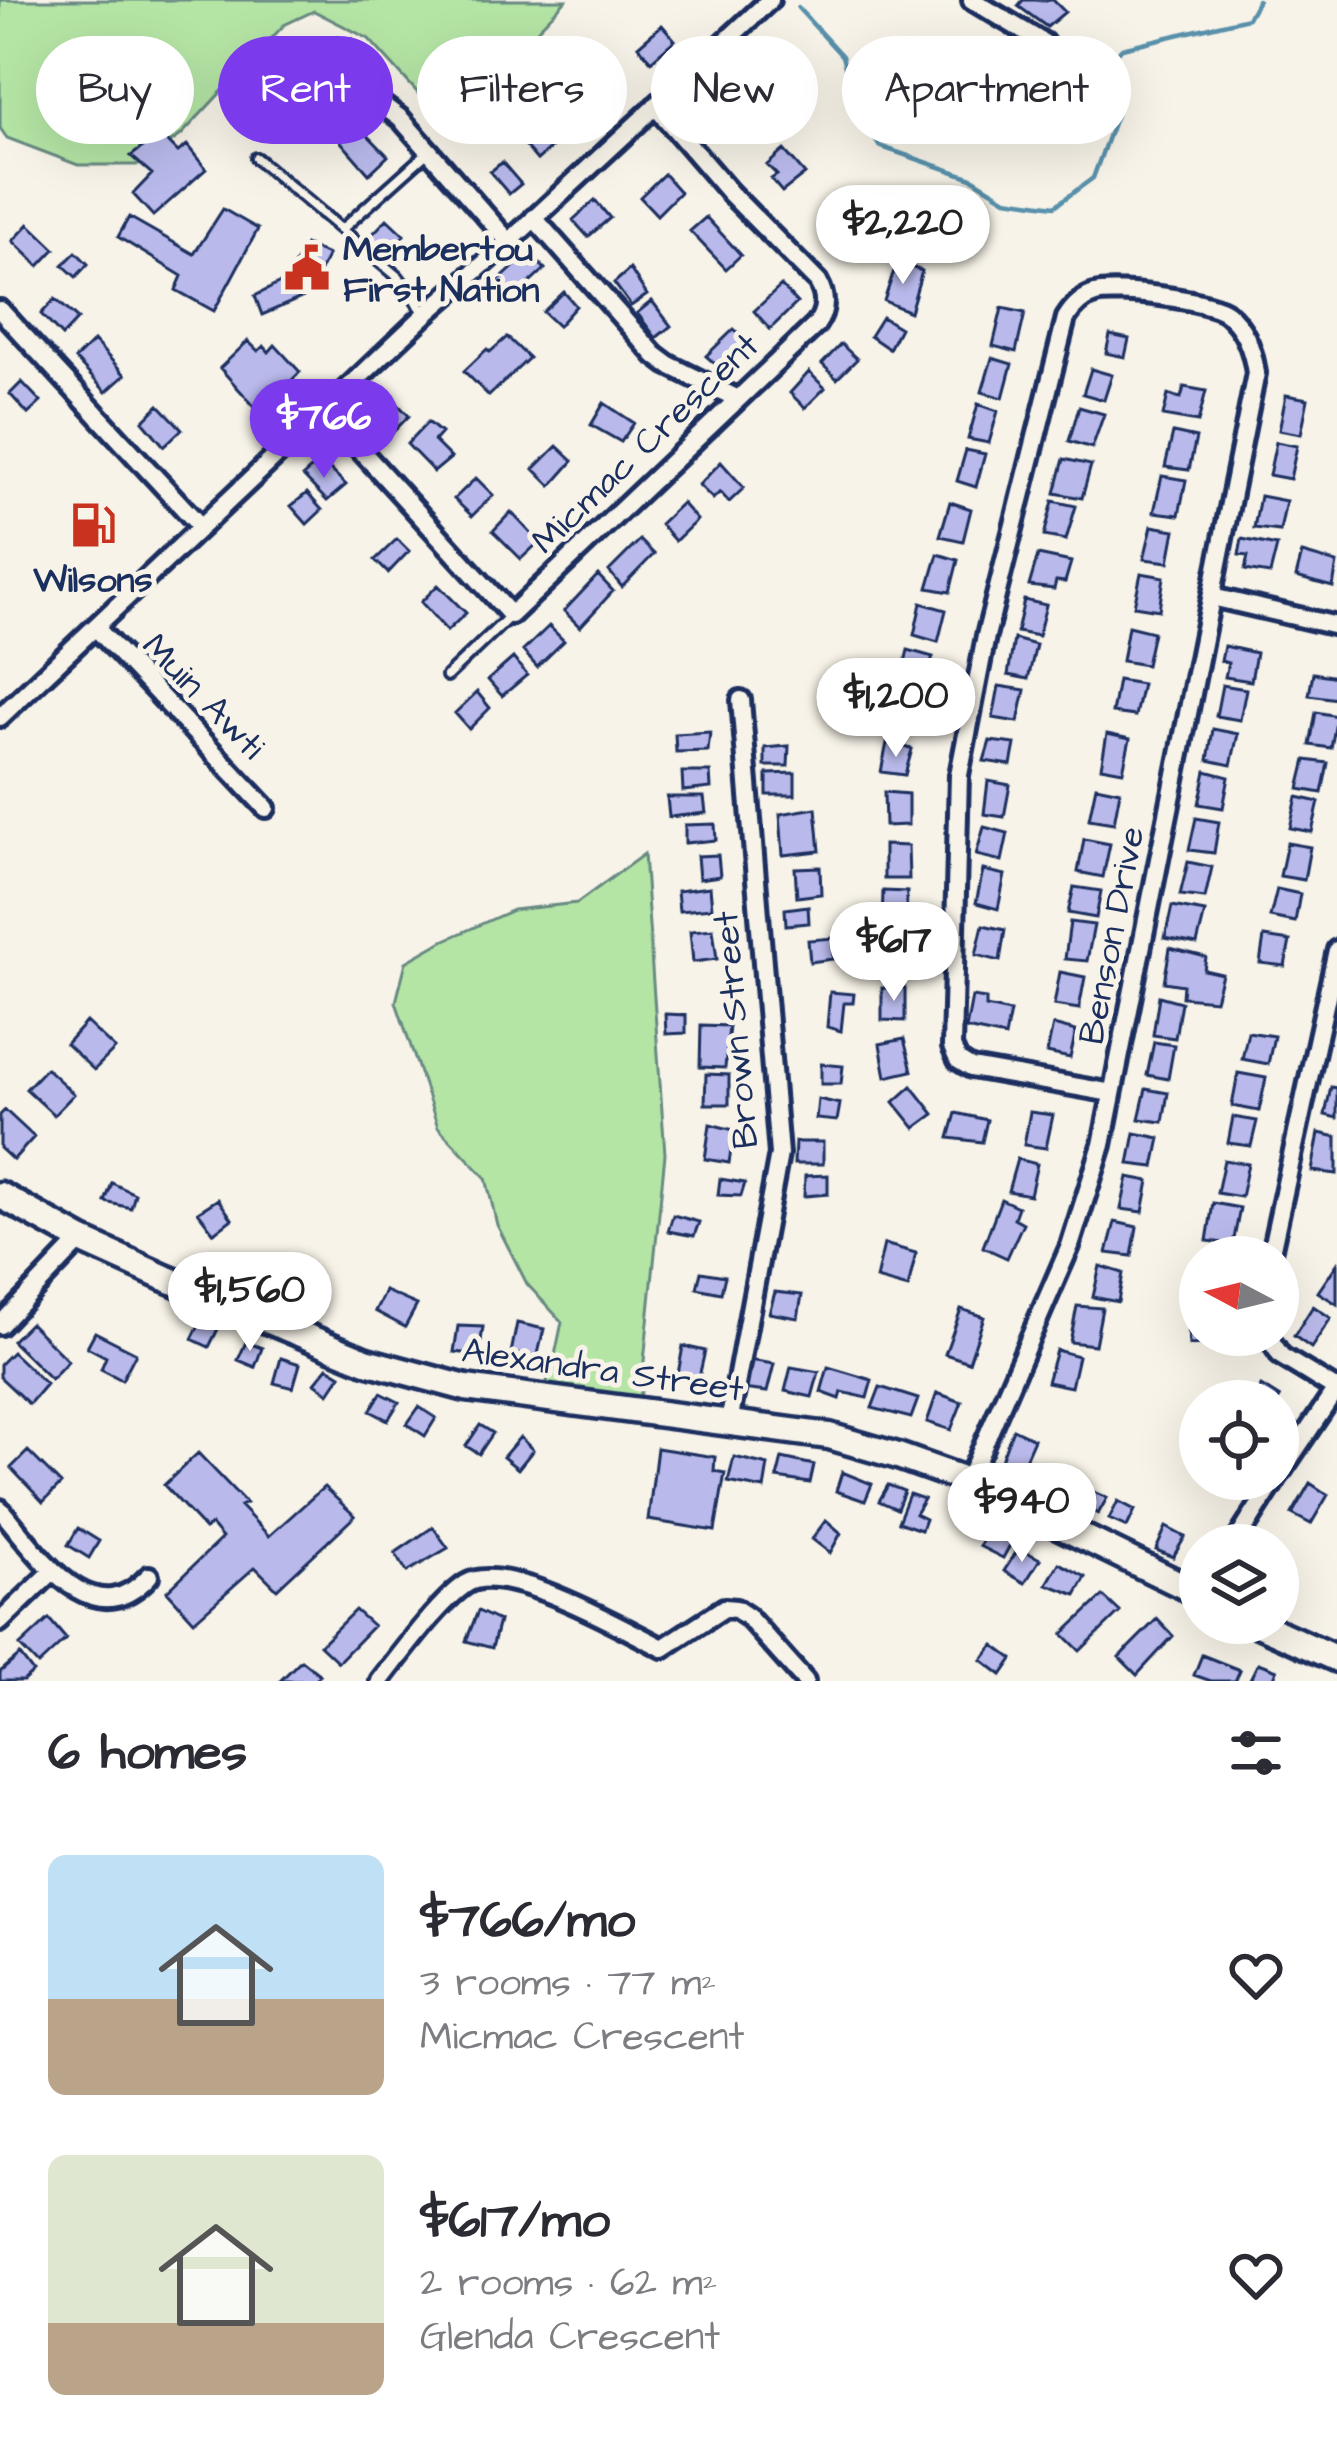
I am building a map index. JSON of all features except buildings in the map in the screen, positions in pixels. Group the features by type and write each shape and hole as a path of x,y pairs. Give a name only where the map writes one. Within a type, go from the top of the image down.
{"main road":[{"name":"Alexandra Street","path":"0,1195 81,1240 194,1292 366,1361 466,1388 830,1436 968,1481 1179,1584"},
{"path":"1299,1642 1337,1659"}],"street":[{"path":"731,36 770,0"},
{"path":"972,0 1032,36"},
{"path":"0,717 426,314 651,110"},
{"path":"393,113 509,242"},
{"name":"Micmac Crescent","path":"511,615 816,325 824,312 818,282 688,144"},
{"path":"534,218 656,355 738,398"},
{"name":"Benson Drive","path":"968,1481 1074,1236 1102,1145 1254,383 1247,342 1234,320 1217,307 1112,292 1077,304 1064,324 982,653 957,796 953,1052 971,1068 1112,1093"},
{"path":"0,310 201,527"},
{"path":"325,410 511,615"},
{"path":"1212,597 1337,626"},
{"name":"Muin Awti","path":"96,628 266,808"},
{"name":"Brown Street","path":"729,1423 779,1154 741,700"},
{"path":"1275,1236 1337,950"},
{"path":"0,1325 81,1240"},
{"path":"1281,1356 1337,1389 1299,1445"},
{"path":"0,1509 53,1571 78,1592 96,1597 127,1592 149,1576"},
{"path":"0,1622 53,1571"},
{"path":"380,1681 463,1586 484,1577 528,1586 588,1609 663,1648 724,1608 736,1610 748,1617 805,1681"}],"lane":[{"path":"341,229 429,151"},
{"path":"256,158 398,277 426,314"},
{"path":"447,676 511,615"}],"green space":[{"path":"0,0 566,0 531,36 417,36 417,92 393,65 393,36 363,36 314,11 284,25 274,36 218,36 218,95 194,121 194,36 36,36 36,144 168,144 139,165 78,165 7,138 0,128"},
{"path":"644,854 665,1154 639,1411 541,1400 562,1322 527,1284 497,1225 486,1178 438,1127 396,1002 406,962 513,910 577,903"}],"waterway":[{"path":"798,8 842,56 855,104 879,146 972,178 1006,199 1055,206 1093,178 1120,104 1103,68 1122,48 1248,18 1258,0"}],"place":[{"name":"Membertou First Nation","path":"307,268"},
{"name":"Wilsons","path":"93,525"}]}
